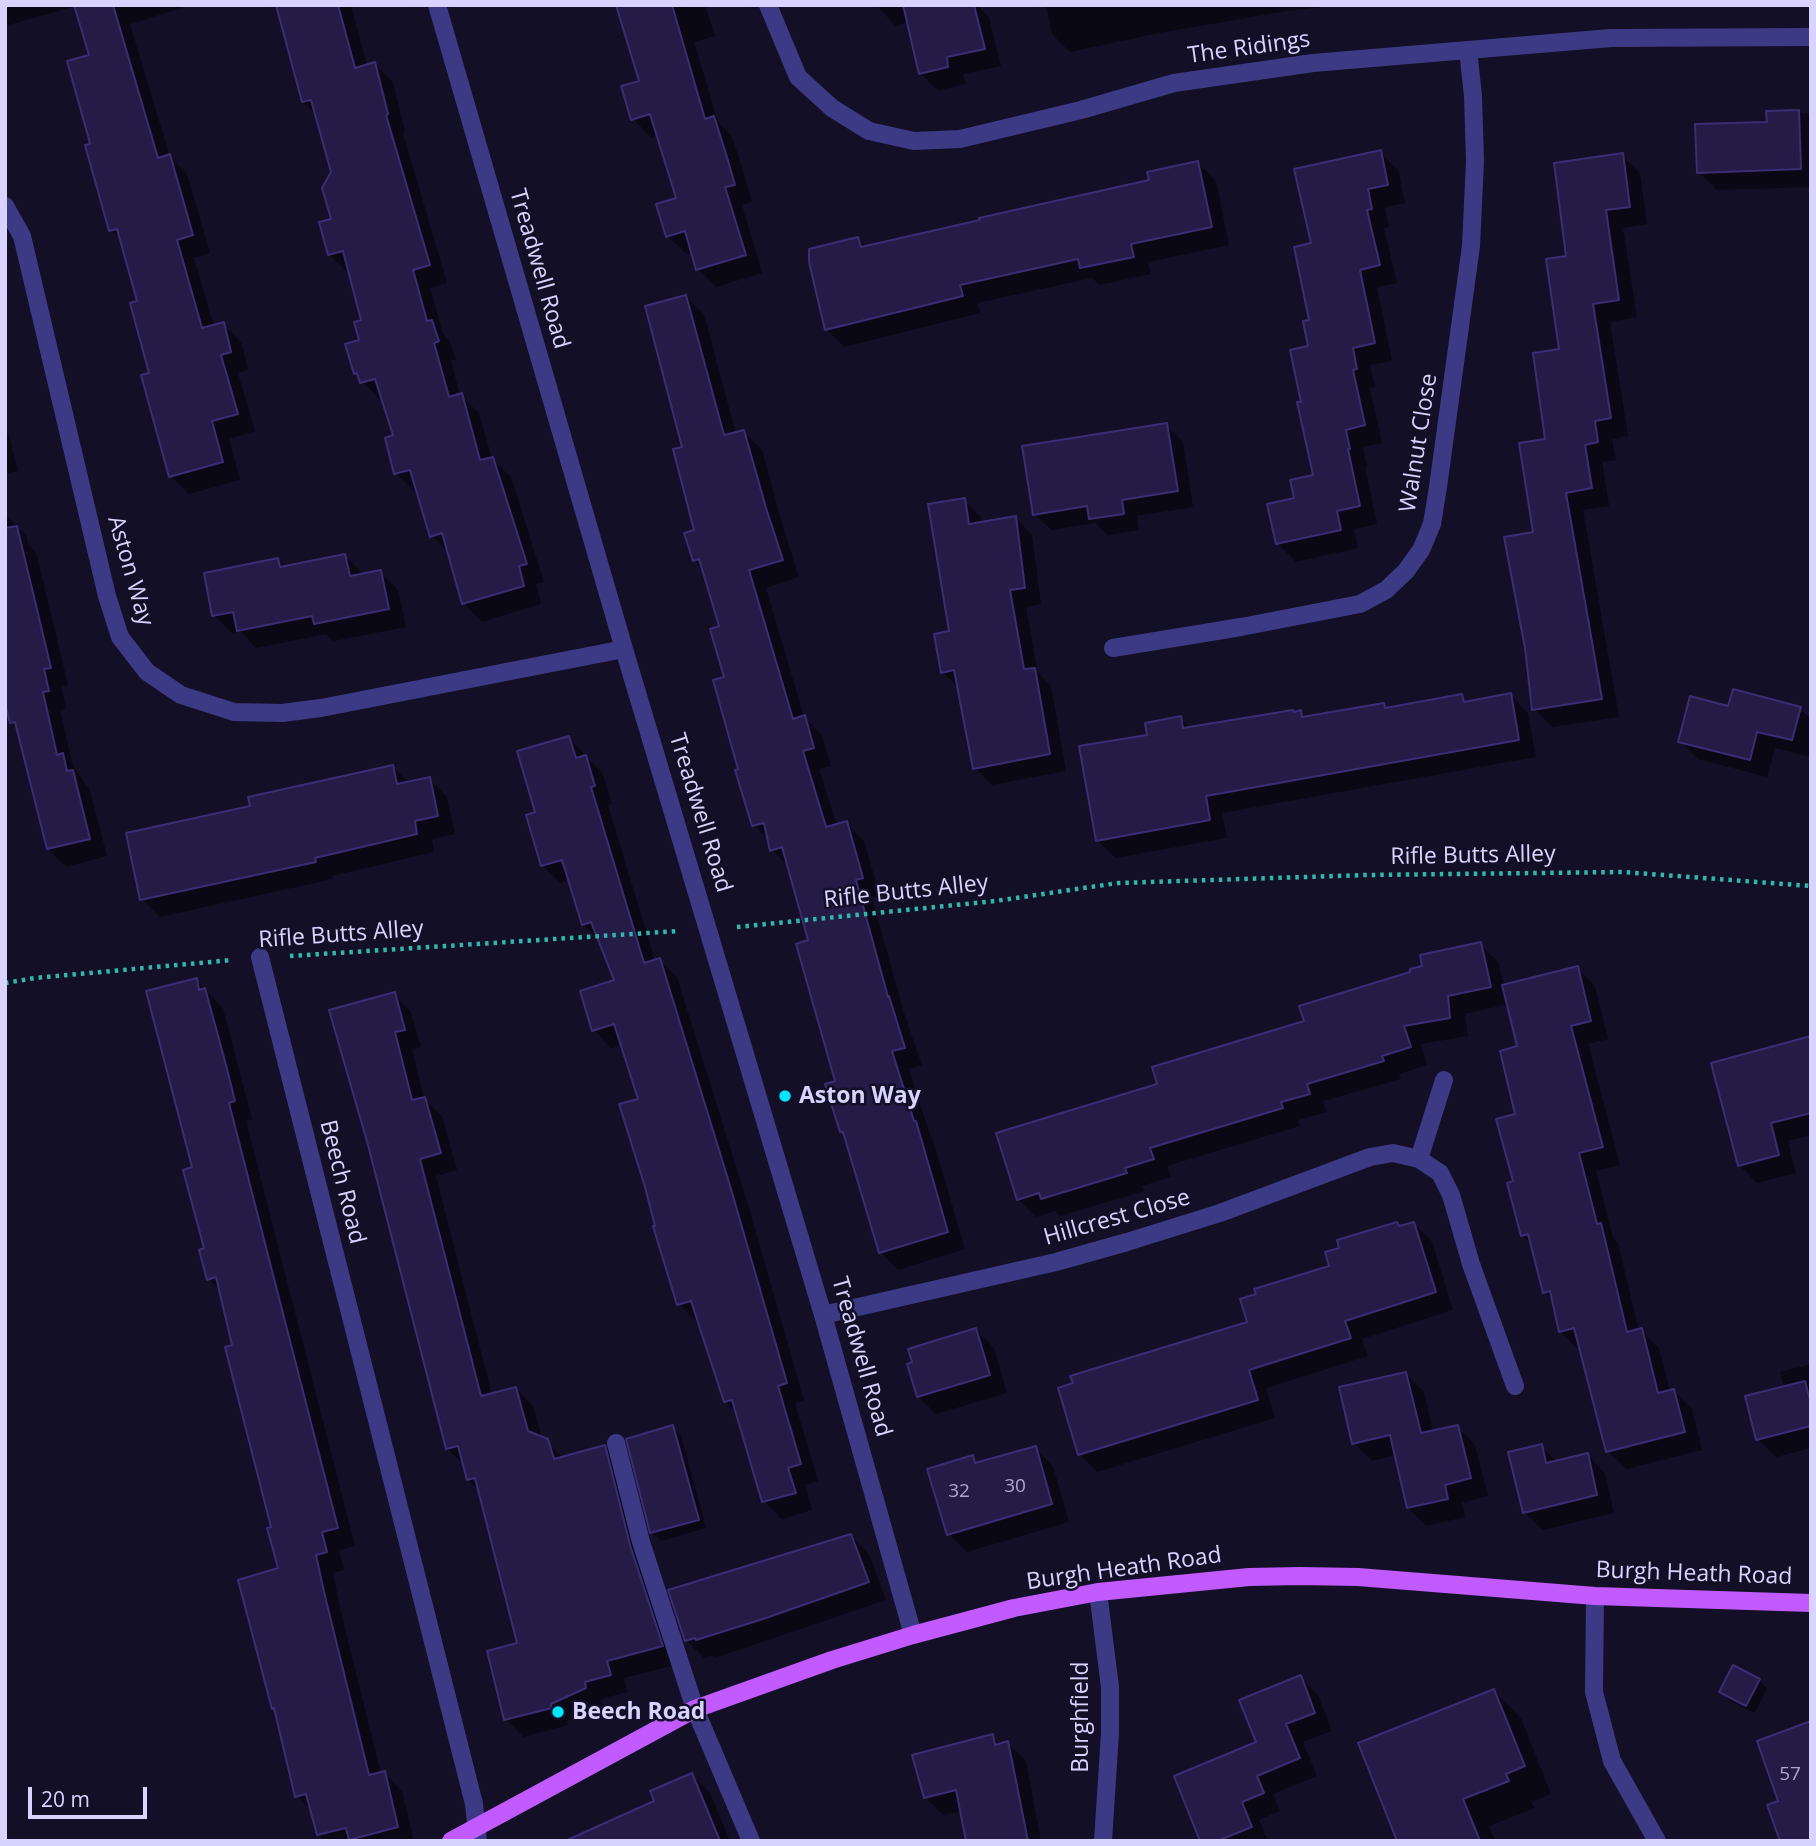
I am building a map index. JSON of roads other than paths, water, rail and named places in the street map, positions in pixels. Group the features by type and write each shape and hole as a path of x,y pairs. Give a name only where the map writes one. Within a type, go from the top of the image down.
{"main road":[{"name":"Burgh Heath Road","path":"451,1841 478,1833 695,1709 832,1660 913,1635 1014,1608 1098,1592 1249,1577 1300,1576 1370,1578 1595,1596 1811,1603"}],"street":[{"name":"Treadwell Road","path":"438,5 624,649 710,929 823,1315 913,1635"},
{"name":"The Ridings","path":"768,5 798,77 832,108 869,131 914,141 960,139 1081,110 1174,83 1313,63 1611,38 1811,37"},
{"name":"Walnut Close","path":"1113,648 1360,604 1386,590 1421,550 1432,524 1471,246 1475,161 1468,50"},
{"name":"Aston Way","path":"5,205 22,236 120,637 148,673 181,695 234,712 282,713 321,708 624,649"},
{"name":"Beech Road","path":"260,957 478,1833"},
{"path":"1444,1080 1419,1159 1440,1173 1451,1195 1471,1264 1515,1387"},
{"name":"Hillcrest Close","path":"823,1315 1056,1262 1127,1242 1220,1213 1370,1157 1393,1153 1419,1159"},
{"path":"616,1443 641,1542 695,1709 751,1841"},
{"name":"Burghfield","path":"1098,1592 1110,1687 1110,1733 1102,1841"},
{"path":"1595,1596 1594,1692 1612,1761 1657,1841"}],"place":[{"name":"Aston Way","path":"785,1096"},
{"name":"Beech Road","path":"558,1712"}]}
